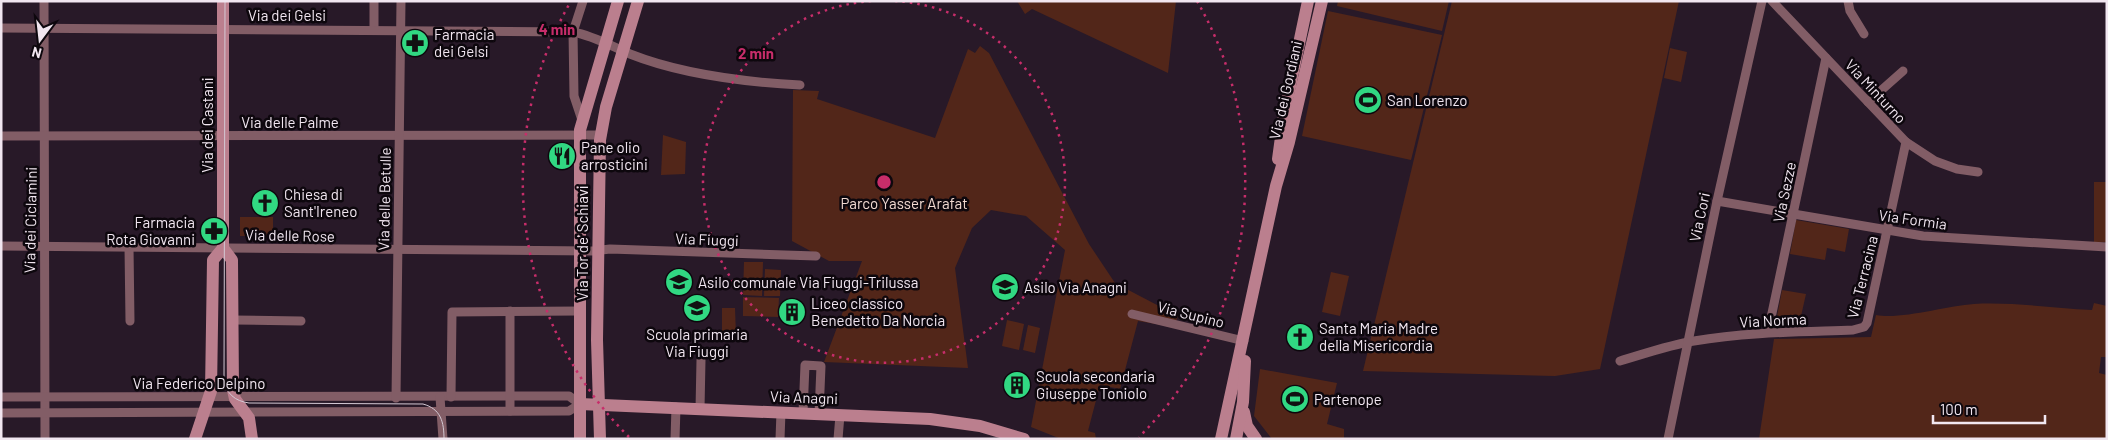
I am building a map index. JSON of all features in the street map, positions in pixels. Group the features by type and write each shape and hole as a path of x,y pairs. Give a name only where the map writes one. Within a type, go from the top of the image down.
{"street":[{"name":"Via dei Ciclamini","path":"44,1 43,398 45,439"},
{"name":"Via dei Castani","path":"223,1 223,248"},
{"path":"374,1 374,29"},
{"name":"Via delle Betulle","path":"396,398 401,1"},
{"name":"Via Tor de' Schiavi","path":"582,120 576,108 573,32 583,1"},
{"name":"Via Tor de' Schiavi","path":"580,439 579,135 618,1"},
{"name":"Via Tor de' Schiavi","path":"600,439 598,251 600,135 606,106 638,1"},
{"name":"Via dei Gordiani","path":"1276,186 1284,115 1308,1"},
{"name":"Via dei Gordiani","path":"1221,439 1244,341 1250,302 1276,186 1289,142 1322,1"},
{"name":"Via Cori","path":"1668,439 1717,201 1762,1"},
{"name":"Via Minturno","path":"1772,1 1906,142 1941,164 1957,169 1978,172"},
{"path":"1848,1 1850,11 1864,34"},
{"name":"Via dei Gelsi","path":"1,28 402,29 573,32 623,50 713,77 800,85"},
{"name":"Via Sezze","path":"1768,332 1826,58"},
{"path":"1868,102 1904,71"},
{"path":"574,84 590,95"},
{"name":"Via delle Palme","path":"1,136 600,135"},
{"name":"Via Terracina","path":"1860,329 1867,323 1906,142"},
{"name":"Via Formia","path":"1717,201 1932,237 2107,247"},
{"name":"Via delle Rose","path":"1,246 579,251"},
{"path":"129,247 130,321"},
{"path":"195,439 203,412 210,397 213,260 223,248 232,260 234,397 249,418 252,439"},
{"name":"Via Fiuggi","path":"579,251 610,249 816,256"},
{"path":"510,311 510,396 510,411 569,411 580,404 569,396 510,396 451,397 452,312 510,311 579,311"},
{"name":"Via Supino","path":"1132,314 1244,341"},
{"path":"233,320 300,320"},
{"name":"Via Norma","path":"1620,361 1687,342 1768,332 1860,329"},
{"name":"Via dei Gordiani","path":"1236,439 1243,402 1244,341"},
{"path":"700,409 701,360"},
{"path":"803,413 805,365 820,366 819,414"},
{"name":"Via Federico Delpino","path":"1,397 451,397"},
{"path":"440,397 443,439"},
{"path":"1243,402 1246,423 1256,439"},
{"name":"Via Anagni","path":"580,404 803,413 952,422 1022,438"},
{"path":"675,439 676,407"},
{"name":"Via Federico Delpino","path":"1,413 510,411"},
{"path":"780,439 781,412"},
{"path":"838,439 840,415"}],"green space":[{"path":"1017,1 1176,1 1168,73 1032,9 1025,14"},
{"path":"1338,1 1449,1 1442,31 1337,6"},
{"path":"1452,1 1679,1 1600,369 1555,376 1363,371"},
{"name":"San Lorenzo","path":"1328,11 1442,35 1411,160 1302,136"},
{"name":"Parco Yasser Arafat","path":"980,46 989,53 1089,244 1115,283 1178,316 1174,327 1138,321 1120,389 1100,385 1088,431 1095,433 1096,439 1061,439 1031,427 1065,250 1026,216 991,210 972,228 955,268 968,368 824,362 862,261 829,261 792,241 793,90 819,91 817,99 935,138 968,49 975,53"},
{"path":"1670,48 1687,52 1681,82 1664,78"},
{"path":"663,135 686,142 685,174 661,175"},
{"path":"2094,182 2107,182 2107,242 2094,242"},
{"path":"240,217 273,217 273,236 240,236"},
{"path":"1796,220 1849,229 1845,252 1827,248 1825,260 1790,254"},
{"path":"744,262 763,262 762,296 743,295"},
{"path":"765,269 781,270 780,296 764,296"},
{"path":"1331,272 1349,276 1340,316 1322,312"},
{"path":"1782,290 1806,294 1799,325 1775,327"},
{"path":"743,297 779,298 778,317 743,316"},
{"path":"2094,303 2107,306 2107,357 2101,357 2099,373 2107,375 2107,439 1759,439 1774,339 1871,337 1876,315 1898,316 1963,305 2018,304 2092,310"},
{"path":"722,308 735,308 736,336 722,336"},
{"path":"1007,320 1024,324 1019,350 1002,346"},
{"path":"1028,325 1040,328 1035,353 1023,350"},
{"name":"Partenope","path":"1260,369 1337,383 1327,424 1344,429 1344,439 1272,439 1254,416"}],"tram line":[{"path":"225,1 224,379 227,389 239,401 249,403 423,404 438,413 442,422 444,439"}],"place":[{"name":"Farmacia dei Gelsi","path":"415,43"},
{"name":"San Lorenzo","path":"1368,100"},
{"name":"Pane olio arrosticini","path":"562,156"},
{"name":"Chiesa di Sant'Ireneo","path":"265,203"},
{"name":"Farmacia Rota Giovanni","path":"214,231"},
{"name":"Asilo comunale Via Fiuggi-Trilussa","path":"679,282"},
{"name":"Asilo Via Anagni","path":"1005,287"},
{"name":"Scuola primaria Via Fiuggi","path":"697,308"},
{"name":"Liceo classico Benedetto Da Norcia","path":"792,312"},
{"name":"Santa Maria Madre della Misericordia","path":"1300,337"},
{"name":"Scuola secondaria Giuseppe Toniolo","path":"1017,385"},
{"name":"Partenope","path":"1295,399"}]}
